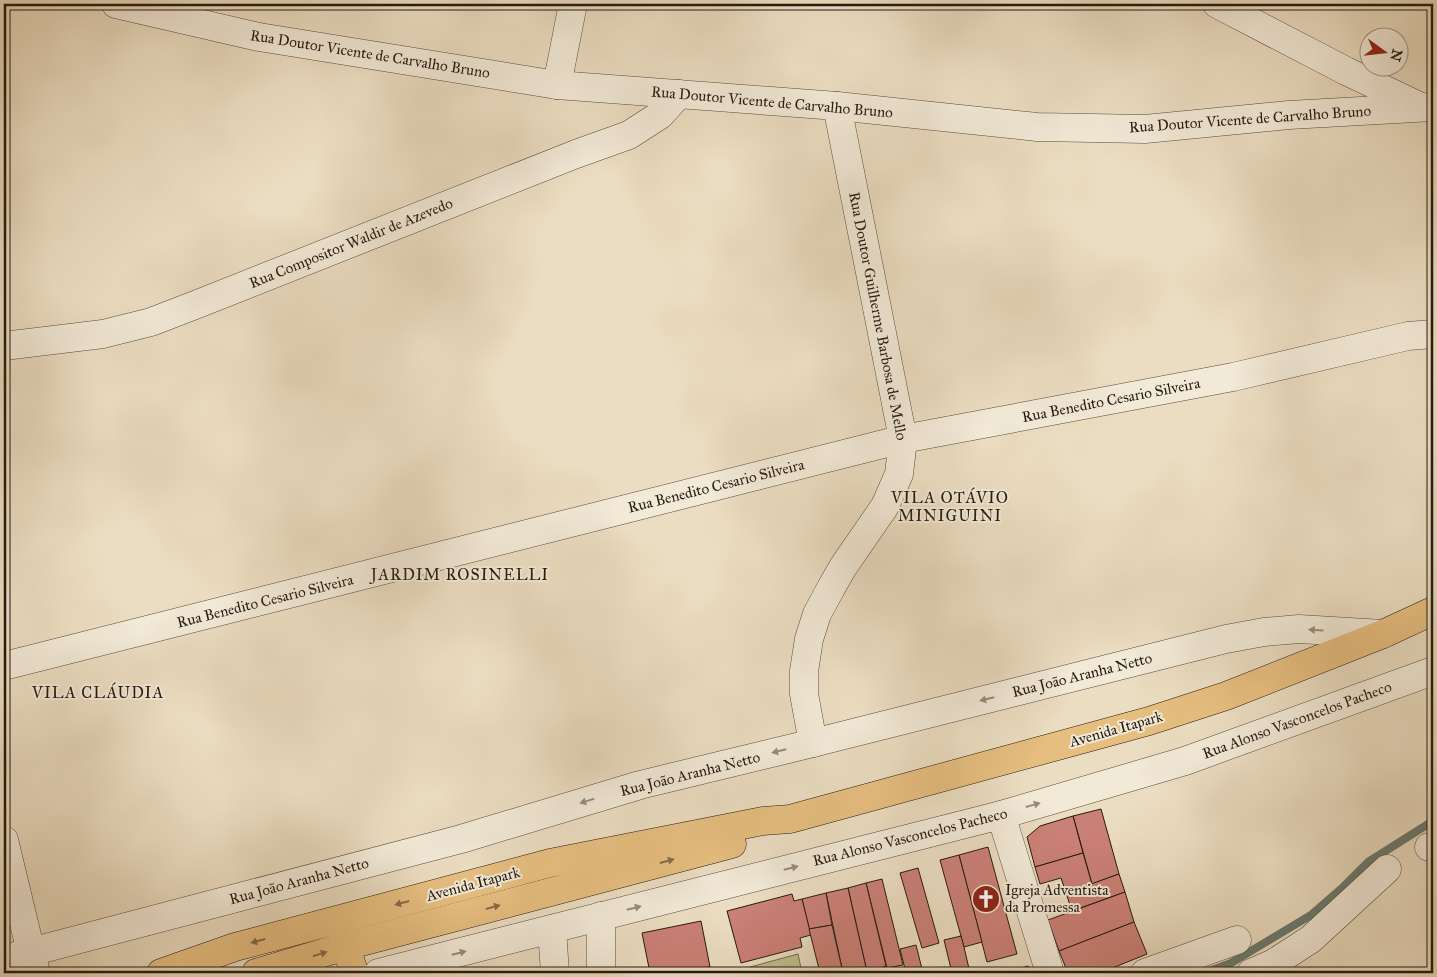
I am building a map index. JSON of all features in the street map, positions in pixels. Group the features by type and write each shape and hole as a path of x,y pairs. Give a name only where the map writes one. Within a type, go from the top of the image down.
{"main road":[{"name":"Avenida Itapark","path":"161,973 235,947 550,863 763,820 790,819 1149,720 1226,696 1382,634 1433,611"},
{"name":"Avenida Itapark","path":"256,973 346,946 767,834 790,819"},
{"path":"339,920 354,973"}],"street":[{"name":"Rua Doutor Vicente de Carvalho Bruno","path":"116,4 259,37 557,85 837,106 1037,127 1145,129 1289,115 1428,107"},
{"path":"557,85 573,4"},
{"path":"1217,4 1346,71 1428,107"},
{"name":"Rua Compositor Waldir de Azevedo","path":"4,346 103,334 151,322 576,154 629,135 660,115 679,94"},
{"name":"Rua Doutor Guilherme Barbosa de Mello","path":"813,743 804,694 804,671 809,639 818,614 843,567 885,506 899,474 903,439 837,106"},
{"name":"Rua Benedito Cesario Silveira","path":"4,666 903,439 1233,377 1408,336 1433,334"},
{"name":"Rua João Aranha Netto","path":"4,959 33,962 461,839 640,785 1226,639 1264,632 1299,629 1382,634"},
{"name":"Rua Alonso Vasconcelos Pacheco","path":"378,973 1000,815 1185,761 1433,671"},
{"path":"1000,815 1050,973"},
{"path":"4,840 33,962"},
{"path":"1251,973 1274,963 1310,938 1387,869"},
{"path":"601,916 601,973"},
{"path":"552,929 555,973"},
{"path":"1145,973 1237,940"}],"green space":[{"path":"798,954 802,973 728,973"}],"building":[{"path":"1101,809 1119,874 1092,884 1073,816"},
{"path":"1073,816 1083,853 1035,867 1027,837 1040,826"},
{"name":"Igreja Adventista da Promessa","path":"988,847 1017,954 987,962 959,855"},
{"path":"1083,853 1092,884 1066,893 1061,878 1040,884 1035,867"},
{"path":"959,855 982,942 964,947 940,860"},
{"path":"918,868 939,943 922,948 900,873"},
{"path":"1119,874 1125,892 1072,911 1066,893"},
{"path":"882,879 903,965 887,968 866,883"},
{"path":"866,883 886,966 867,972 848,888"},
{"path":"848,888 867,973 843,973 826,893"},
{"path":"1125,892 1134,922 1059,951 1048,920"},
{"path":"826,893 832,925 809,929 802,899"},
{"path":"792,894 794,901 802,899 811,935 800,938 802,947 741,963 727,911"},
{"path":"701,921 710,967 677,973 650,973 642,933"},
{"path":"1134,922 1147,954 1100,973 1068,973 1059,951"},
{"path":"832,925 843,973 820,973 809,929"},
{"path":"961,936 970,973 952,973 944,940"},
{"path":"916,945 923,973 906,973 900,949"},
{"path":"1028,966 1030,973 1006,973"},
{"path":"945,967 947,973 932,973 931,970"}],"waterway":[{"path":"1204,973 1231,963 1311,915 1368,862 1433,821"}],"place":[{"name":"Igreja Adventista da Promessa","path":"986,899"}],"district":[{"name":"VILA OTÁVIO MINIGUINI","path":"950,506"},
{"name":"JARDIM ROSINELLI","path":"460,574"},
{"name":"VILA CLÁUDIA","path":"98,692"}]}
